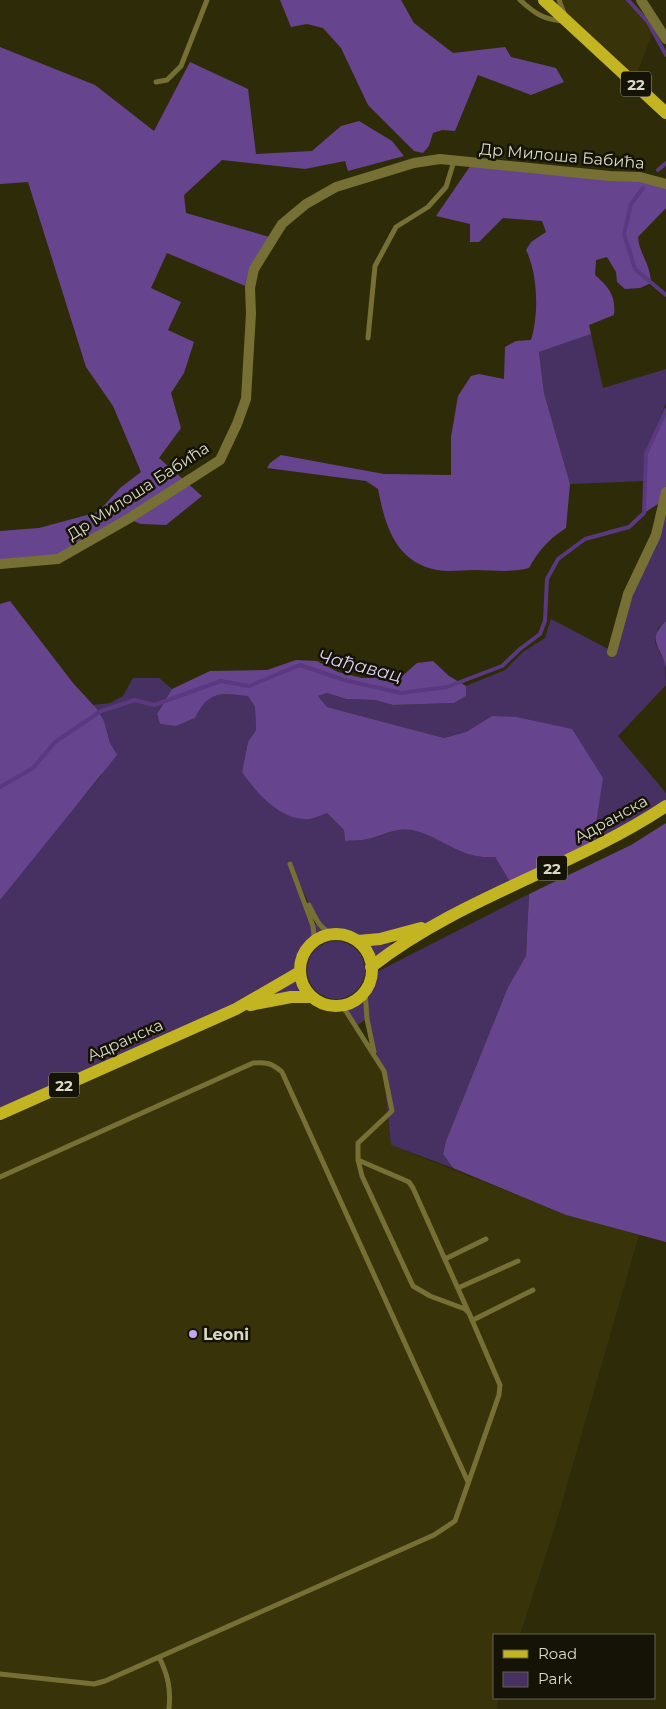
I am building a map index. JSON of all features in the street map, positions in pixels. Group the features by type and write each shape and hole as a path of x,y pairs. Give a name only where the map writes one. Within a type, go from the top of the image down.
{"main road":[{"name":"22","path":"544,0 666,113"},
{"name":"Адранска","path":"371,967 394,950 436,925 495,893 578,856 666,806"},
{"name":"Адранска","path":"358,941 380,939 436,925"},
{"name":"22","path":"333,934 342,934 358,941"},
{"path":"312,997 303,984 300,972 304,953 309,945 324,936 333,934"},
{"path":"342,1005 353,1001 365,991 371,975 371,967 366,950 358,941"},
{"name":"Адранска","path":"0,1114 236,1009 300,972"},
{"name":"22","path":"312,997 330,1005 342,1005"},
{"name":"Адранска","path":"236,1009 282,998 312,997"}],"street":[{"path":"643,2 666,39"},
{"name":"Др Милоша Бабића","path":"0,564 58,559 128,519 220,460 238,424 246,399 251,331 250,288 254,269 282,224 306,204 336,187 414,163 440,159 610,176 640,176 666,184"},
{"path":"612,652 628,594 656,535 666,492"}],"lane":[{"path":"156,82 167,80 181,66 207,0"},
{"path":"520,0 537,15 549,20 567,21 559,0"},
{"path":"368,338 375,266 396,227 428,207 446,188 454,160"},
{"path":"290,864 318,923 325,931 333,934"},
{"path":"300,887 314,926 314,936 309,945"},
{"path":"365,991 367,1019 375,1055"},
{"path":"342,1005 384,1071 392,1111 362,1137 358,1143 358,1160 362,1176 413,1286 430,1296 465,1308 469,1313"},
{"path":"0,1178 253,1064 265,1062 275,1066 282,1072 468,1482"},
{"path":"0,1674 94,1684 159,1657 446,1528 455,1521 499,1395 500,1385 473,1320 413,1188 409,1182 358,1160"},
{"path":"445,1259 486,1239"},
{"path":"458,1288 518,1261"},
{"path":"473,1320 533,1290"},
{"path":"159,1657 167,1673 171,1691 169,1709"}],"shaded area":[{"path":"280,0 401,0 414,23 453,53 505,47 511,57 556,68 564,82 531,95 478,75 455,131 442,130 433,133 429,146 423,153 414,151 368,105 341,48 323,28 307,24 291,27"},
{"path":"559,0 629,0 638,9 653,31 634,82 567,21"},
{"path":"0,47 95,85 154,131 190,62 248,89 256,154 312,151 341,126 359,121 392,141 404,156 348,171 345,161 305,169 222,160 184,195 186,213 273,238 250,288 167,253 151,288 181,302 168,330 194,342 184,373 171,393 181,428 159,458 202,496 166,525 141,524 128,519 58,559 0,564 0,531 39,528 98,512 120,488 141,472 113,406 86,367 28,182 0,184"},
{"path":"473,162 666,184 666,208 638,237 640,248 649,269 651,283 640,288 625,289 617,282 616,272 607,257 596,260 595,275 613,297 614,315 589,325 591,334 539,352 544,393 570,484 566,528 545,545 529,568 516,570 446,571 423,566 411,559 394,540 384,516 378,489 366,481 267,468 270,463 281,455 384,474 451,475 451,437 458,396 471,376 479,374 504,379 505,347 516,341 531,340 534,330 536,295 533,271 526,250 531,242 546,232 542,221 503,218 479,242 470,242 470,224 436,216"},
{"path":"666,409 666,492 664,500 644,513 646,454"},
{"path":"10,601 73,683 96,708 104,721 110,743 117,755 0,900 0,604"},
{"path":"666,621 666,668 656,639 657,633"},
{"path":"296,660 317,661 338,672 362,678 400,678 417,663 433,661 449,676 466,686 466,696 454,703 393,705 375,700 346,699 327,693 318,696 327,707 444,738 466,732 492,716 516,717 572,729 603,778 596,824 587,840 604,842 512,885 495,857 483,857 462,852 423,833 412,830 406,829 389,832 365,840 345,841 344,830 327,813 307,819 285,814 260,795 242,772 248,742 256,730 255,707 248,696 217,695 205,702 195,718 176,726 160,724 157,714 172,689 210,671 267,670"},
{"path":"666,823 666,1242 566,1215 453,1168 443,1154 446,1141 508,987 526,956 529,894 631,845"},
{"path":"312,997 330,1005 342,1005 383,1068 391,1145 566,1215 639,1235 554,1530 520,1634 493,1634 493,1699 499,1699 496,1709 0,1709 0,1121 236,1009"}],"green space":[{"path":"591,334 603,388 666,369 666,403 646,454 646,481 570,484 544,393 539,352"},
{"path":"666,492 666,621 658,628 655,642 665,663 666,685 618,736 666,793 666,806 604,842 587,840 596,824 492,716 466,732 444,738 327,707 318,696 327,693 346,699 375,700 393,705 454,703 466,696 466,686 505,670 523,652 545,638 551,619 612,651"},
{"path":"133,678 159,678 172,689 157,714 160,724 176,726 195,718 205,702 217,695 248,696 255,707 256,730 248,742 242,772 304,819 327,813 344,830 345,840 365,840 406,829 423,833 462,852 483,857 495,857 512,885 436,925 388,938 394,950 370,961 360,945 347,936 333,935 319,939 308,947 302,960 302,976 309,994 262,1002 0,1114 0,900 51,835 101,776 110,743 104,721 93,705 110,703 123,696","holes":["297,878 318,923 314,925"]},
{"path":"529,894 526,956 508,987 446,1141 443,1154 453,1168 391,1145 383,1068 373,1046 366,1019 356,1026 342,1005 361,994 367,986 371,975"},
{"path":"336,941 347,943 360,954 365,970 363,981 352,994 336,999 325,997 312,986 307,970 309,959 320,946"}],"waterway":[{"name":"Чађавац","path":"628,0 648,22 666,55"},
{"name":"Чађавац","path":"658,170 666,163"},
{"name":"Чађавац","path":"643,188 631,204 624,234 635,269 666,295"},
{"name":"Чађавац","path":"0,787 33,768 55,742 101,711 135,700 154,705 221,681 249,686 300,665 344,680 401,693 447,687 502,666 540,634 545,621 547,579 558,559 585,539 629,527 644,513 646,454 666,410"}],"place":[{"name":"Leoni","path":"193,1334"}]}
